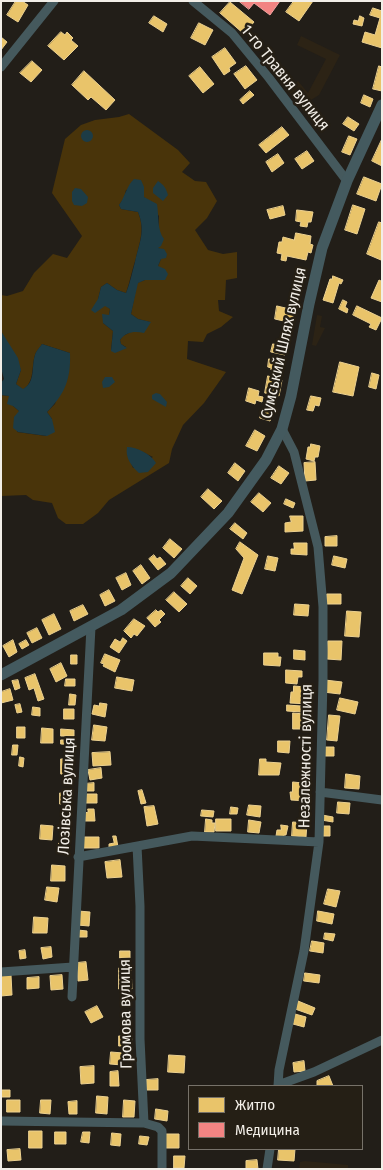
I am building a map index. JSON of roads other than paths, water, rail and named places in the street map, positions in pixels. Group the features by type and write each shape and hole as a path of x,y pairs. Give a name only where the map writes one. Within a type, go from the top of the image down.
{"main road":[{"name":"Сумський Шлях вулиця","path":"1,675 121,610 171,573 228,513 266,460 282,430 291,396 322,248 347,181 382,105"}],"street":[{"path":"1,67 54,1"},
{"name":"1-го Травня вулиця","path":"193,1 232,34 269,78 347,181"},
{"name":"Незалежності вулиця","path":"278,1085 279,1070 304,951 319,842 323,608 318,547 294,452 282,430"},
{"name":"Лозівська вулиця","path":"72,997 91,627"},
{"path":"320,792 382,800"},
{"path":"78,857 192,836 319,842"},
{"name":"Громова вулиця","path":"137,846 140,906 140,1039 144,1123"},
{"path":"1,972 73,967"},
{"path":"281,1085 314,1072 382,1040"},
{"path":"1,1122 144,1123 158,1127 162,1131 162,1169"},
{"path":"267,1169 270,1150"}],"water":[{"path":"85,130 89,130 93,136 89,142 85,142 81,138 81,134"},
{"path":"134,179 141,180 144,187 144,197 157,204 159,227 164,239 158,248 164,249 167,254 166,258 161,259 158,266 165,269 168,274 165,280 145,280 138,283 131,314 138,319 151,322 144,333 130,333 122,337 120,340 121,344 127,348 115,353 111,351 113,331 103,323 102,314 109,315 110,309 105,306 95,313 91,310 98,299 101,287 107,283 117,290 126,293 129,285 142,232 138,212 121,209 119,205"},
{"path":"158,181 165,187 168,195 163,201 153,193 153,188"},
{"path":"75,188 81,189 88,197 87,203 82,206 74,205 72,201 72,192"},
{"path":"1,331 18,358 21,370 16,384 23,389 30,382 35,355 42,344 70,353 66,386 47,412 52,419 55,432 47,436 18,432 13,428 14,417 19,411 7,404 9,396 1,395 1,383 4,379 1,368"},
{"path":"105,377 112,377 115,382 109,387 103,388 102,382"},
{"path":"160,394 167,402 166,407 152,399 152,395"},
{"path":"127,447 143,452 156,463 148,472 139,473 129,461"}]}
